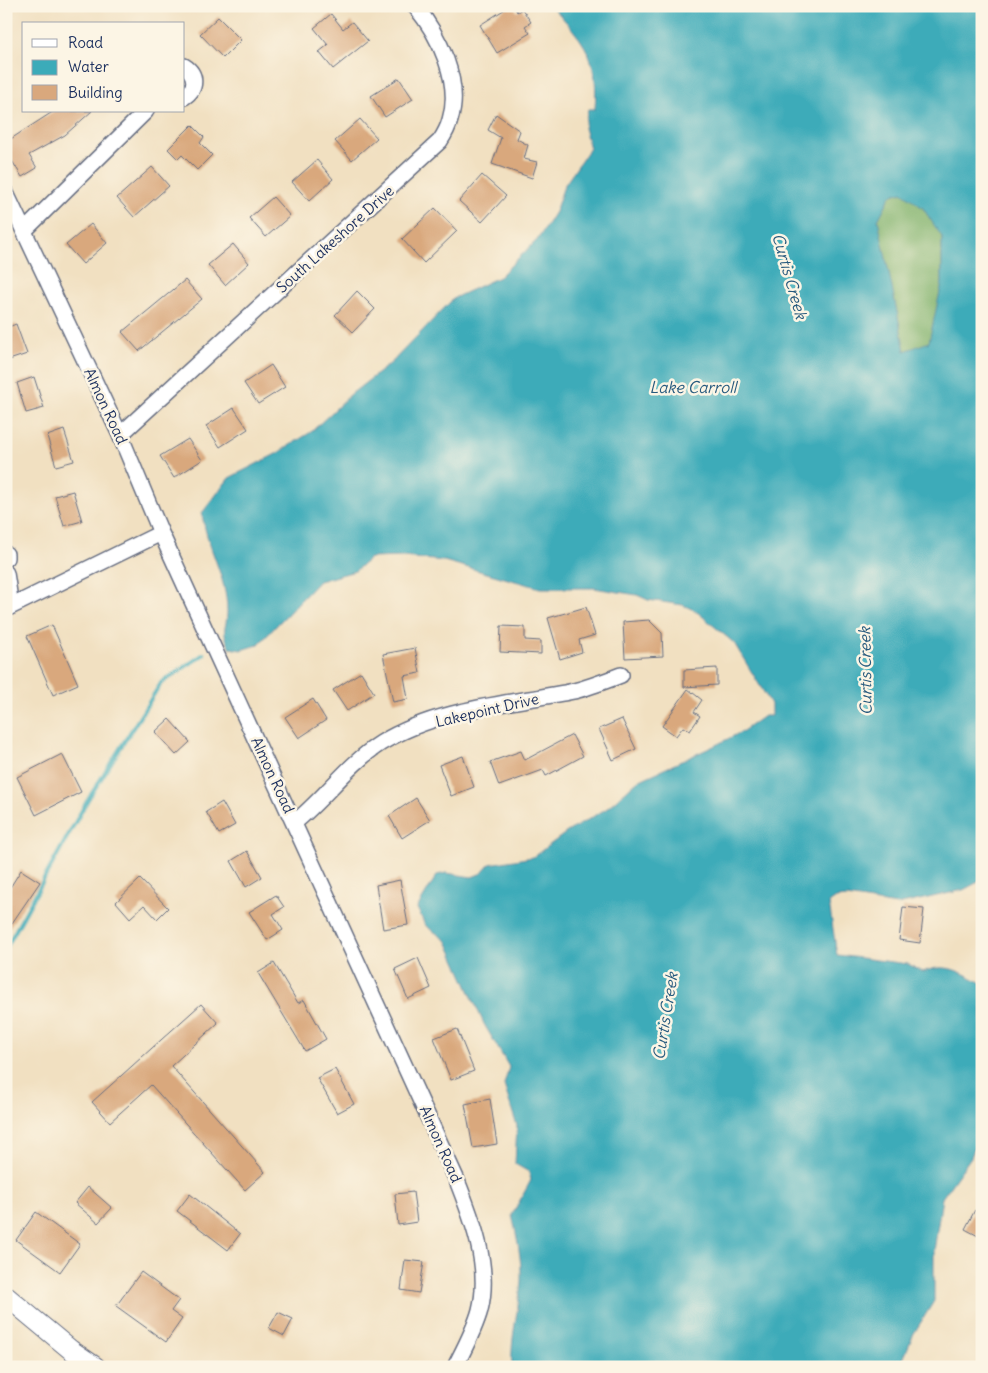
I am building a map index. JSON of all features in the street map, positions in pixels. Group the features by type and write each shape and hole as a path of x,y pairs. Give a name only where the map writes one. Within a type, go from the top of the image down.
{"main road":[{"path":"6,1296 71,1350 96,1367"}],"street":[{"name":"South Lakeshore Drive","path":"120,435 440,142 451,120 454,90 441,48 415,6"},
{"path":"185,67 190,71 194,81 191,92 185,96"},
{"path":"24,230 145,112"},
{"name":"Almon Road","path":"6,193 120,435 161,533 295,822 373,1000 456,1178 472,1218 480,1256 483,1283 480,1310 455,1367"},
{"path":"6,573 8,608 161,533"},
{"name":"Lakepoint Drive","path":"295,822 354,764 379,744 404,730 453,714 576,690 621,676"}],"green space":[{"path":"903,192 923,208 942,236 942,283 929,343 905,351 878,220 891,195"}],"water":[{"name":"Lake Carroll","path":"552,6 982,6 982,880 963,890 897,905 847,897 836,898 829,903 837,955 908,964 923,972 946,968 960,972 982,983 982,1127 971,1157 942,1198 934,1251 934,1301 913,1335 900,1367 512,1367 512,1345 520,1292 521,1264 512,1215 531,1180 529,1172 515,1164 517,1126 504,1085 509,1067 484,1024 447,941 425,925 417,908 437,875 446,873 472,877 482,873 490,864 533,857 567,832 606,809 636,782 714,746 743,731 764,716 771,716 771,704 734,643 696,611 683,605 648,600 637,595 594,588 540,588 444,561 403,557 370,558 355,571 319,581 258,645 241,650 230,648 225,636 227,611 224,586 204,525 202,513 229,478 276,454 311,432 351,394 391,363 454,298 499,277 538,239 555,212 564,186 590,148 584,128 588,109 595,109 596,91 592,63 581,41","holes":["902,192 923,208 942,237 942,283 929,342 905,351 878,220 891,195"]}],"building":[{"path":"510,6 514,6 517,12 522,9 531,22 525,26 530,33 497,53 480,25"},
{"path":"331,14 343,29 352,22 368,41 333,69 319,52 328,45 314,28"},
{"path":"218,17 241,40 223,58 200,34"},
{"path":"399,78 413,99 385,117 371,96"},
{"path":"52,112 91,112 65,135 29,155 37,168 22,177 6,151 6,142"},
{"path":"496,114 520,131 517,139 528,145 524,159 537,162 532,178 492,164 501,138 488,130"},
{"path":"360,119 377,138 352,160 335,141"},
{"path":"192,125 204,137 200,143 212,155 197,170 182,155 178,159 168,149"},
{"path":"317,160 333,179 309,201 292,182"},
{"path":"152,167 169,186 134,217 117,198"},
{"path":"482,175 506,196 482,222 459,201"},
{"path":"273,197 290,216 266,237 249,218"},
{"path":"435,208 457,231 424,263 402,239"},
{"path":"91,224 107,243 83,264 66,245"},
{"path":"233,244 249,263 225,285 208,265"},
{"path":"185,280 202,299 139,351 122,332"},
{"path":"357,291 375,309 353,332 335,315"},
{"path":"16,324 27,354 6,361 6,328"},
{"path":"271,365 285,387 258,404 244,383"},
{"path":"34,377 44,408 26,413 17,383"},
{"path":"234,408 248,429 220,447 206,426"},
{"path":"64,430 74,461 56,466 47,436"},
{"path":"188,439 202,460 174,478 160,456"},
{"path":"73,491 82,521 64,526 55,496"},
{"path":"586,607 595,635 579,640 582,652 560,659 548,618"},
{"path":"649,620 662,633 663,656 625,658 623,622"},
{"path":"52,625 78,684 53,695 27,636"},
{"path":"501,626 525,627 525,640 541,641 541,654 500,652"},
{"path":"415,648 420,673 404,676 408,699 393,702 383,654"},
{"path":"717,668 717,685 684,687 684,670"},
{"path":"361,672 374,693 347,711 333,690"},
{"path":"688,689 702,700 694,712 700,716 690,731 683,727 676,736 662,726"},
{"path":"313,699 326,720 299,738 285,717"},
{"path":"169,719 190,742 176,755 155,732"},
{"path":"622,719 636,749 613,760 599,729"},
{"path":"572,735 583,756 546,776 543,770 499,786 490,762 521,751 525,760"},
{"path":"62,754 81,792 36,815 17,777"},
{"path":"463,756 474,787 451,796 439,765"},
{"path":"416,798 430,820 402,838 389,816"},
{"path":"222,802 235,825 219,834 206,812"},
{"path":"247,851 262,877 246,887 231,861"},
{"path":"21,870 40,882 6,932 6,894"},
{"path":"140,879 168,908 157,919 144,905 130,918 116,902"},
{"path":"400,880 408,925 383,929 376,885"},
{"path":"276,895 284,907 273,914 283,930 267,940 249,912"},
{"path":"903,907 924,909 920,943 899,940"},
{"path":"418,958 431,988 408,999 395,969"},
{"path":"274,963 298,1003 304,1000 326,1039 305,1051 258,973"},
{"path":"201,1004 218,1023 171,1066 265,1172 245,1190 151,1085 110,1122 92,1102"},
{"path":"457,1029 474,1071 451,1080 434,1038"},
{"path":"335,1069 354,1104 337,1113 317,1078"},
{"path":"490,1099 497,1144 473,1148 465,1104"},
{"path":"88,1187 112,1208 98,1223 75,1203"},
{"path":"413,1192 417,1222 398,1225 395,1194"},
{"path":"190,1194 240,1234 228,1250 177,1211"},
{"path":"975,1210 982,1213 982,1238 965,1229"},
{"path":"36,1212 80,1244 60,1272 16,1240"},
{"path":"405,1260 424,1262 419,1293 401,1290"},
{"path":"141,1272 179,1300 171,1311 182,1319 166,1342 116,1306"},
{"path":"278,1312 293,1319 284,1336 269,1328"}],"waterway":[{"path":"6,948 87,801 161,683 204,654"}],"water label":[{"name":"Curtis Creek","path":"790,276"},
{"name":"Curtis Creek","path":"865,671"},
{"name":"Curtis Creek","path":"665,1016"}]}
